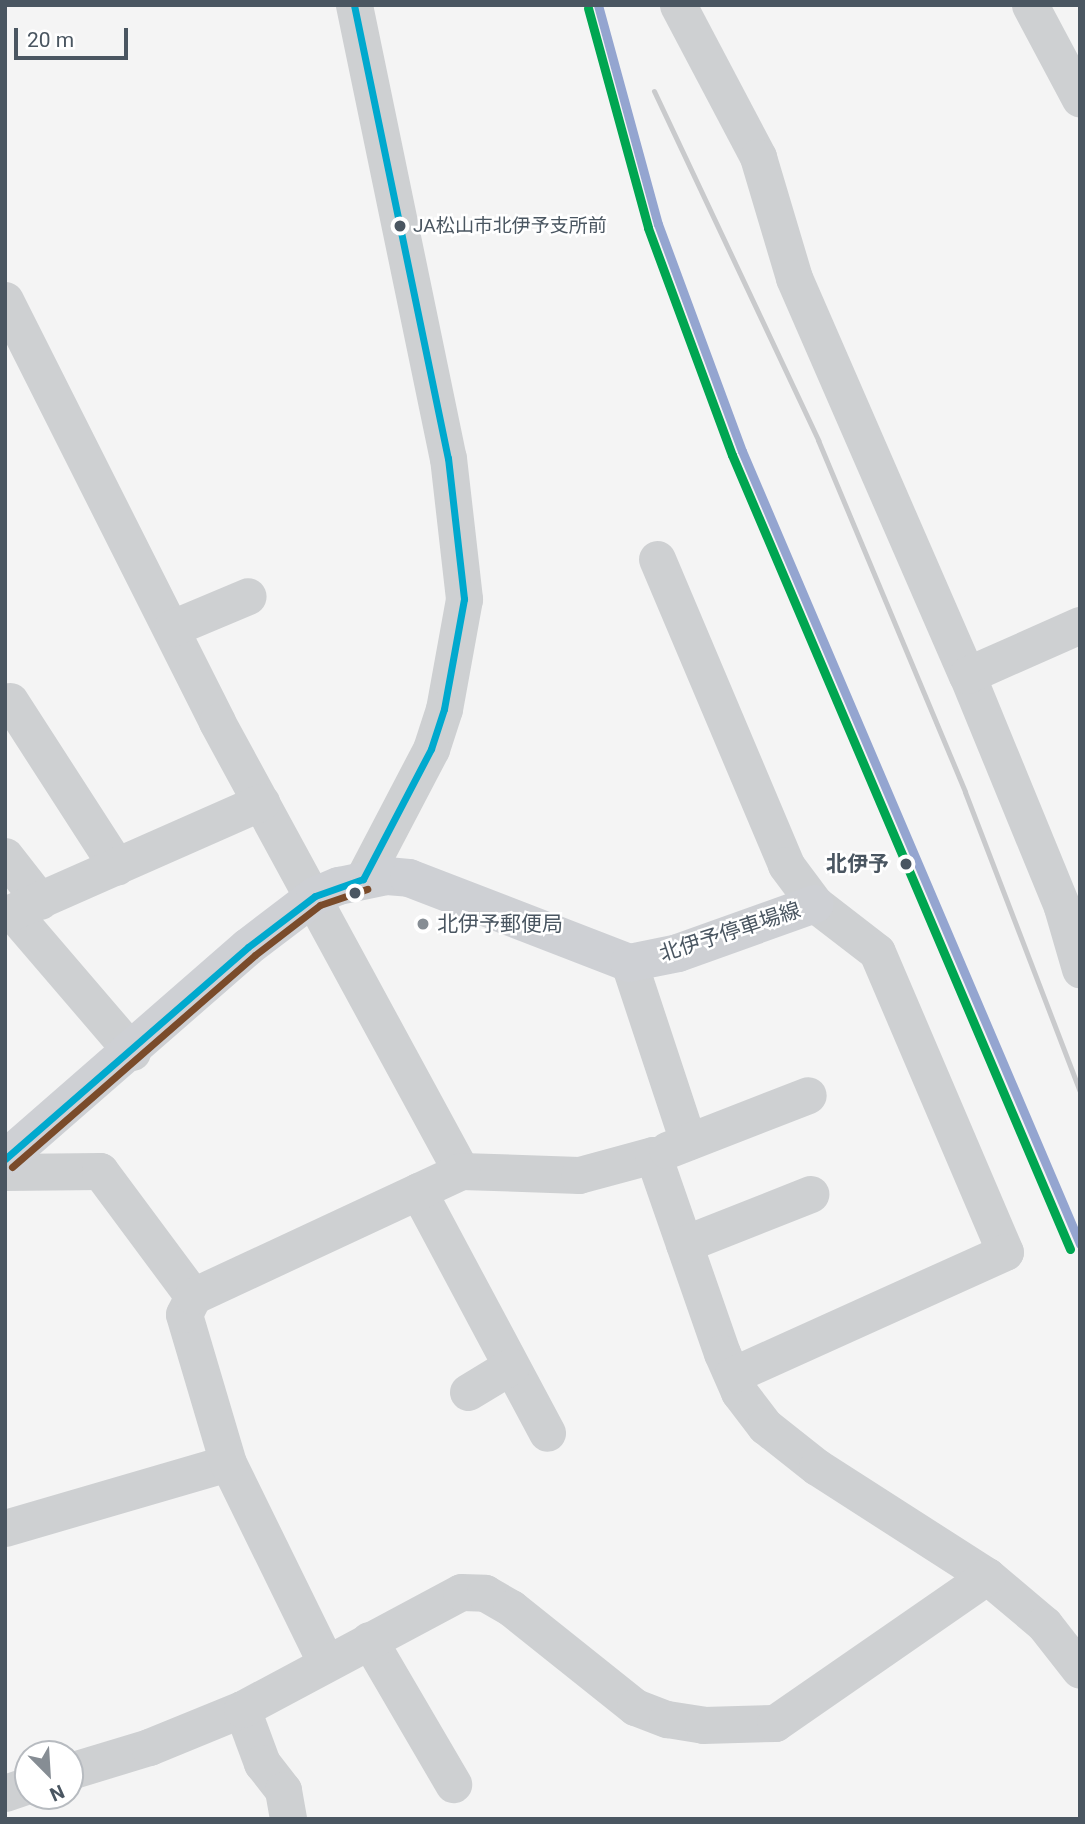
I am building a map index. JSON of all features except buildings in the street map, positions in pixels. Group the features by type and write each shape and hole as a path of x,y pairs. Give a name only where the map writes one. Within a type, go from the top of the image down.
{"main road":[{"path":"5,1159 132,1052 248,947 315,896 363,879 409,878 629,963"},
{"name":"北伊予停車場線","path":"629,963 678,953 815,904"}],"street":[{"path":"354,5 448,458 464,599 444,709 431,749 363,879"},
{"path":"678,5 758,158 794,278 967,675 1062,907 1080,969"},
{"path":"1030,5 1080,99"},
{"path":"5,300 261,802 315,896 461,1171"},
{"path":"657,559 786,865 815,904 877,952 1005,1252 732,1375"},
{"path":"173,628 248,596"},
{"path":"967,675 1080,625"},
{"path":"10,701 117,867"},
{"path":"19,909 261,802"},
{"path":"5,856 19,909 132,1052"},
{"path":"629,963 688,1141"},
{"path":"325,1661 228,1463 184,1314 194,1296 461,1171 579,1175 653,1155 807,1095"},
{"path":"653,1155 701,1301 732,1375 765,1426 788,1446 986,1576 1044,1624 1080,1670"},
{"path":"5,1172 100,1171 194,1296"},
{"path":"418,1191 547,1433"},
{"path":"684,1244 810,1194"},
{"path":"468,1392 512,1366"},
{"path":"5,1528 228,1463"},
{"path":"84,1767 149,1747 242,1709 325,1661 461,1592 485,1593 510,1608 635,1707 667,1719 746,1726 775,1723 801,1708 986,1576"},
{"path":"369,1640 453,1784"},
{"path":"242,1709 262,1763 283,1790 288,1819"}],"railway":[{"path":"654,91 818,440 965,792 1080,1091"}],"transit line":[{"path":"354,5 448,458 464,599 444,709 431,749 363,879"},
{"path":"598,5 658,224 742,451 1080,1244"},
{"path":"588,8 648,228 732,455 1070,1249"},
{"path":"5,1159 248,947 315,896 363,879"},
{"path":"12,1167 255,955 320,905 367,889"}],"place":[{"name":"JA松山市北伊予支所前","path":"400,226"},
{"name":"北伊予","path":"906,864"},
{"name":"北伊予郵便局","path":"423,924"}]}
